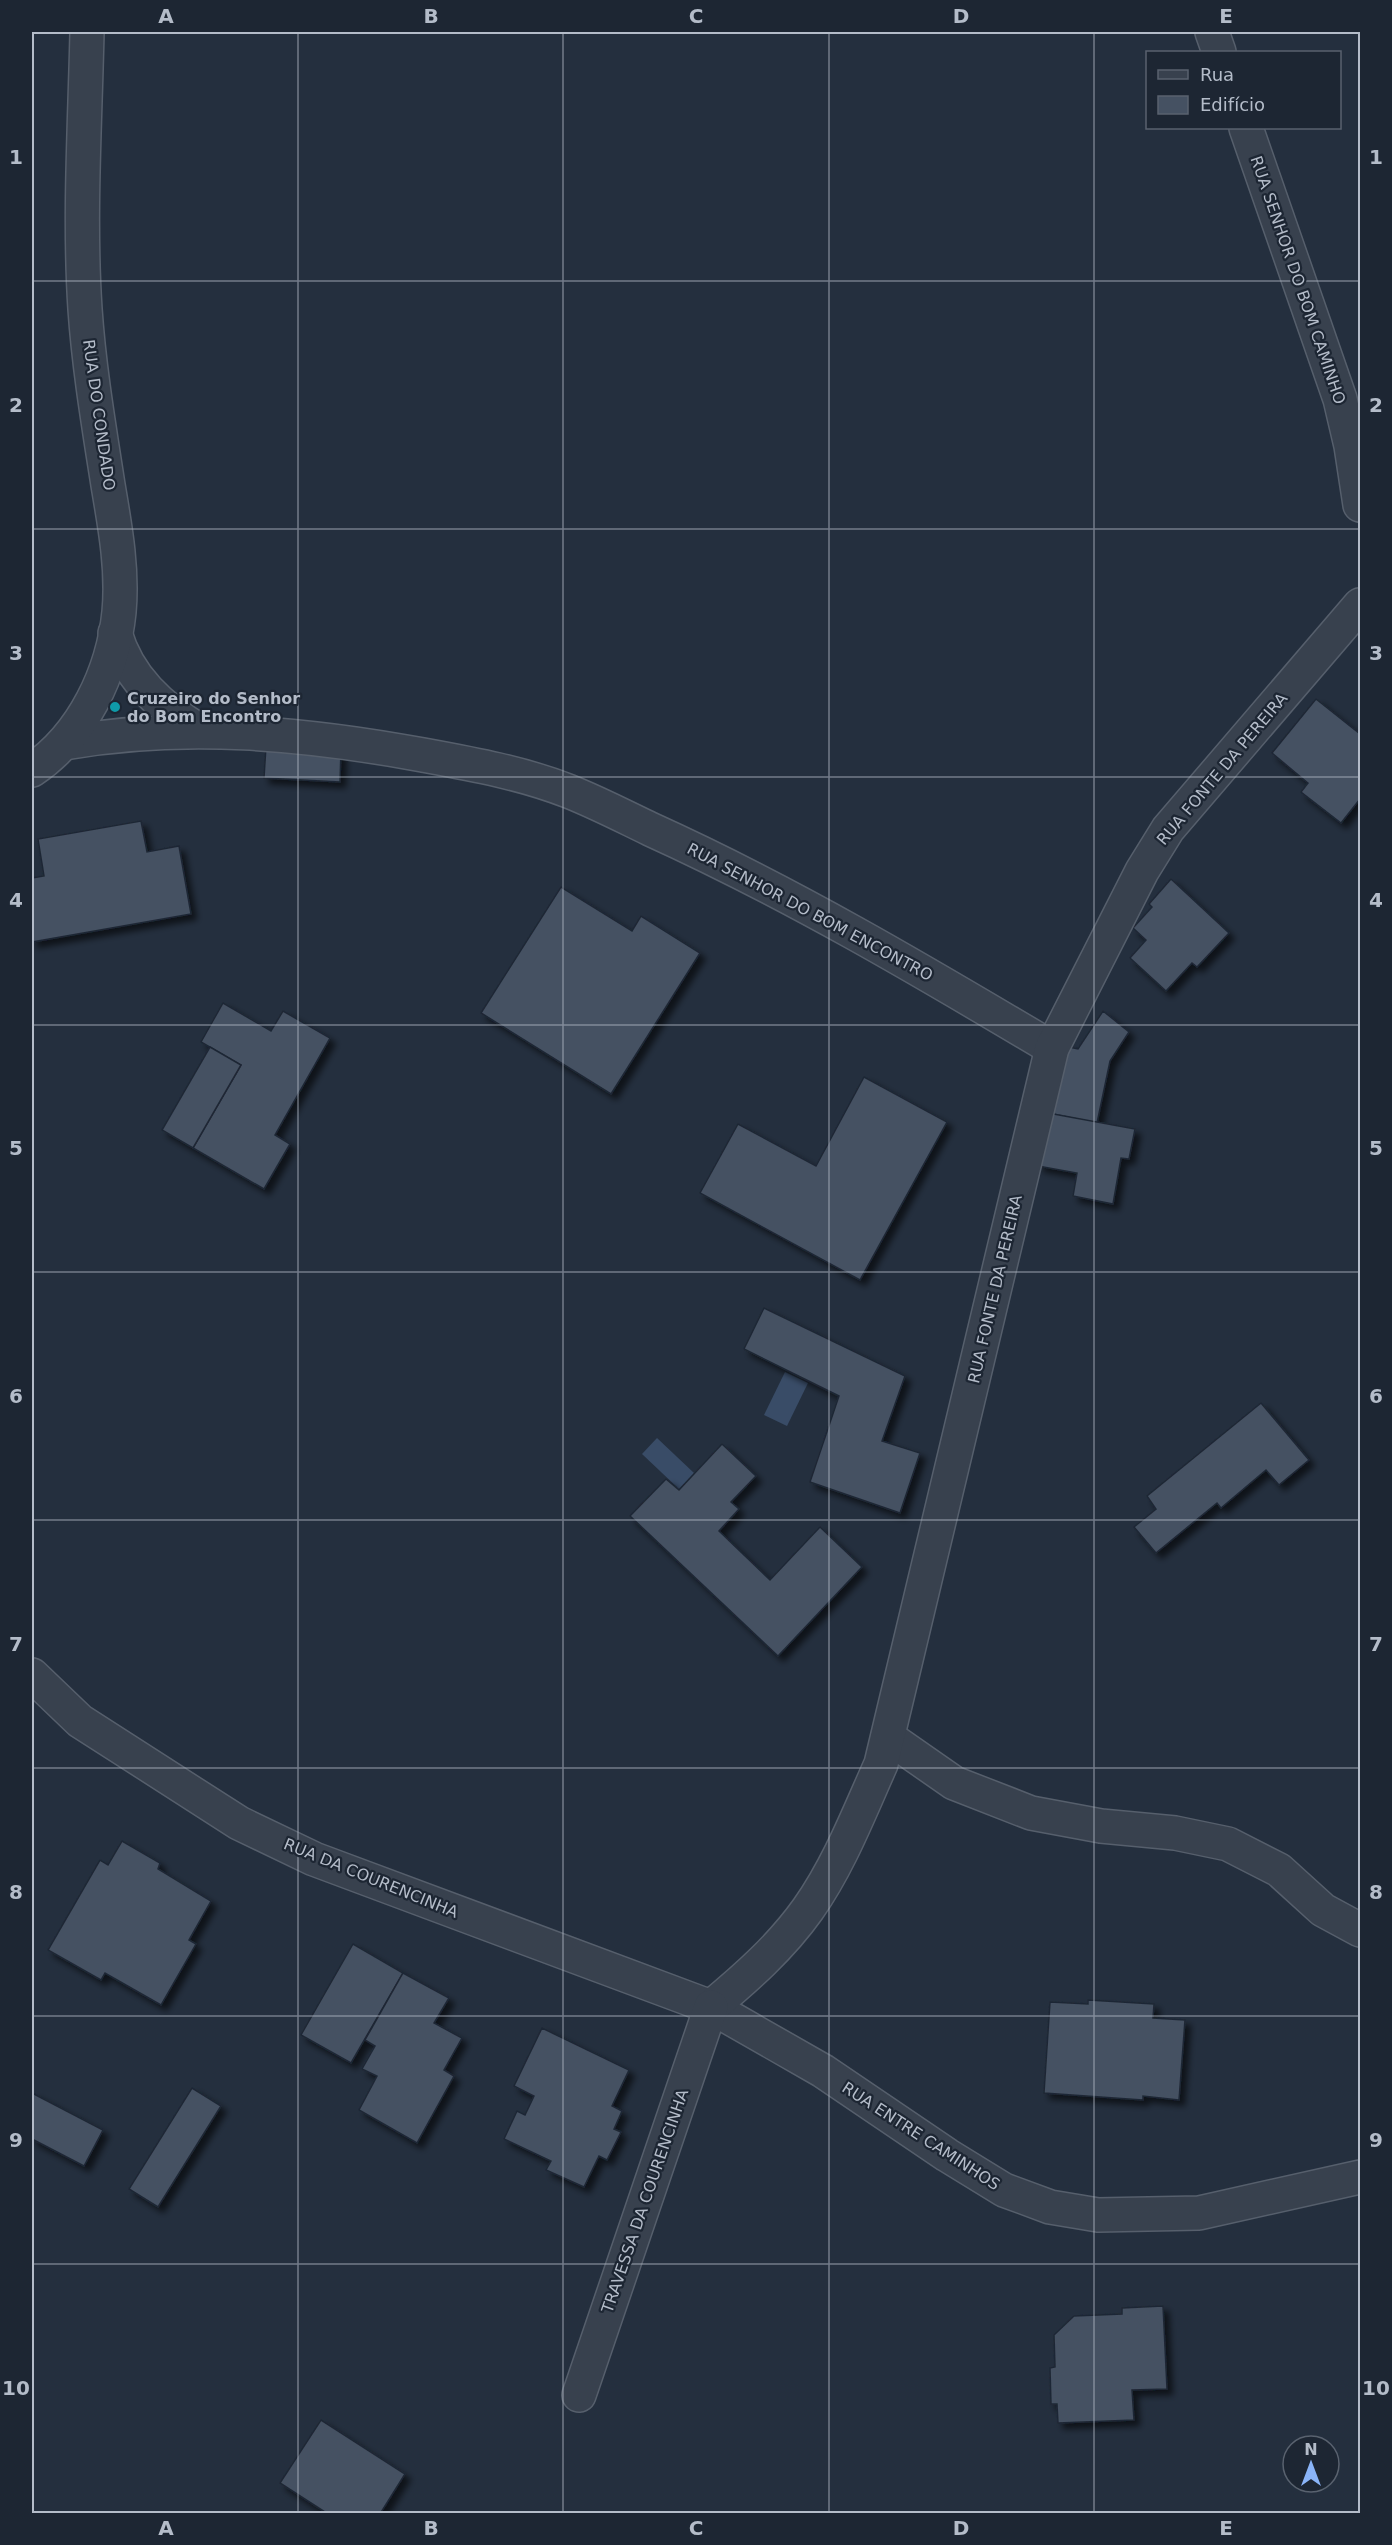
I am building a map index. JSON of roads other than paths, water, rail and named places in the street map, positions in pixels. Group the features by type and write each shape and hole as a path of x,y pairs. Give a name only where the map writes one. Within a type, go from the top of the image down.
{"street":[{"name":"RUA DO CONDADO","path":"32,770 63,743 94,696 111,654 119,592 117,552 95,398 85,307 87,32"},
{"path":"1212,32 1219,51"},
{"name":"RUA SENHOR DO BOM CAMINHO","path":"1246,129 1340,399 1351,446 1360,505"},
{"name":"RUA FONTE DA PEREIRA","path":"711,2007 752,1973 808,1909 843,1849 881,1764 1052,1048 1142,871 1168,830 1360,605"},
{"path":"115,633 126,660 145,688 170,711 200,731"},
{"name":"RUA SENHOR DO BOM ENCONTRO","path":"63,743 115,735 200,731 297,735 350,741 483,766 567,790 727,864 926,973 1052,1048"},
{"name":"RUA DA COURENCINHA","path":"32,1675 80,1721 239,1823 314,1859 711,2007"},
{"path":"888,1737 954,1783 1031,1813 1101,1826 1175,1833 1228,1844 1279,1870 1323,1910 1360,1930"},
{"name":"RUA ENTRE CAMINHOS","path":"711,2007 823,2071 947,2155 1004,2190 1050,2207 1098,2215 1199,2213 1360,2177"},
{"name":"TRAVESSA DA COURENCINHA","path":"579,2395 711,2007"}],"water":[{"path":"785,1372 808,1383 787,1426 764,1415"},
{"path":"657,1438 694,1473 679,1489 642,1454"}],"place":[{"name":"Cruzeiro do Senhor do Bom Encontro","path":"115,707"}]}
